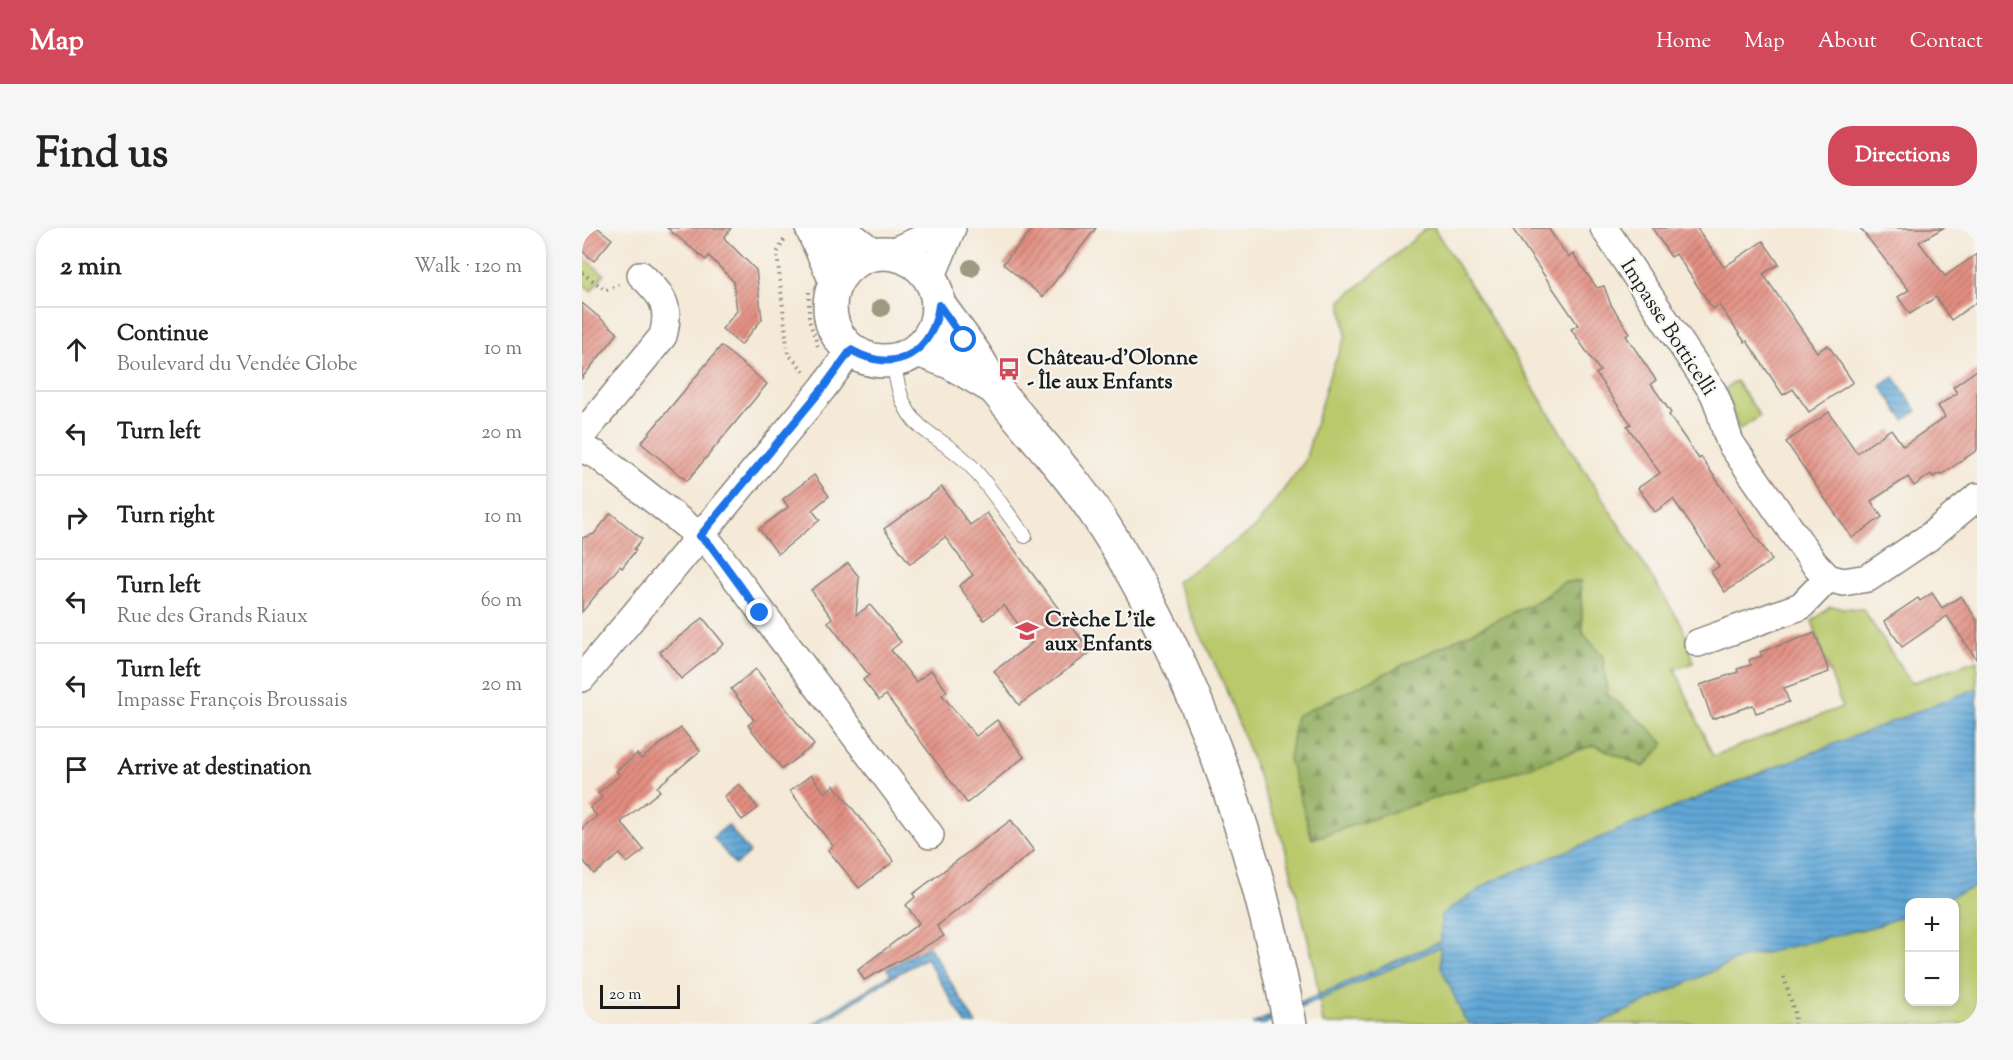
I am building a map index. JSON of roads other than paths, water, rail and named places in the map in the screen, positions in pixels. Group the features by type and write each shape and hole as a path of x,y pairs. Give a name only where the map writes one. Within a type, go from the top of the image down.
{"main road":[{"path":"837,228 881,253 907,257 921,266 995,389 1059,464 1098,516 1134,573 1177,656 1221,765 1244,832 1265,910 1290,1024"},
{"path":"801,230 823,285 830,296 829,311 840,339 835,351 878,361 905,355 950,362 995,389"},
{"path":"823,285 857,260 881,253"},
{"path":"905,355 929,338 937,322 935,291"}],"street":[{"path":"881,253 946,228"},
{"path":"935,291 952,228"},
{"name":"Impasse Botticelli","path":"1604,228 1713,392 1719,403 1731,444 1814,563 1828,578"},
{"path":"582,435 663,336 667,320 665,303 658,291 641,275"},
{"path":"582,678 823,388 835,351"},
{"path":"582,449 597,455 711,546 930,835"},
{"path":"1698,643 1801,606 1828,578 1843,582 1868,578 1929,537 1977,497"}],"lane":[{"path":"905,355 897,389 906,406 920,426 948,445 971,465 1025,536"}],"water":[{"path":"1894,377 1917,411 1904,420 1881,386"},
{"path":"1977,688 1977,886 1947,898 1905,898 1905,915 1880,925 1739,959 1598,1024 1471,1024 1464,1018 1441,967 1440,947 1264,1024 1252,1024 1441,941 1441,915 1492,881"},
{"path":"728,825 750,853 735,865 713,837"},
{"path":"929,946 976,1024 966,1024 926,958 820,1024 813,1024 891,974 887,969"}],"place":[{"name":"Château-d'Olonne - Île aux Enfants","path":"1009,369"},
{"name":"Crèche L'ïle aux Enfants","path":"1027,631"}]}
